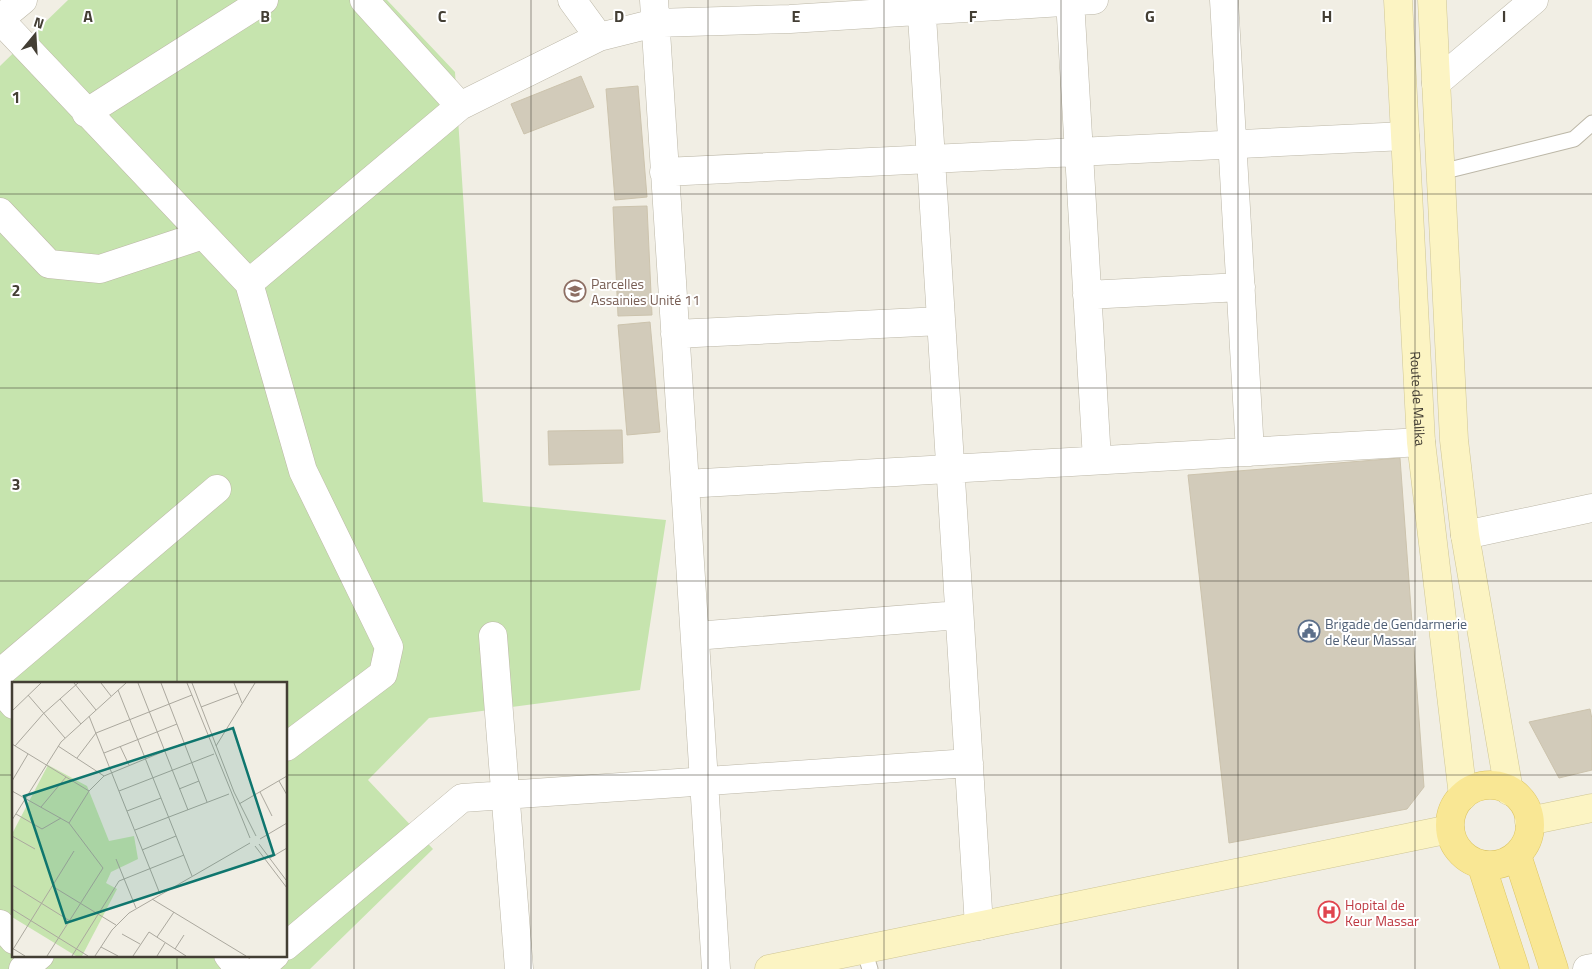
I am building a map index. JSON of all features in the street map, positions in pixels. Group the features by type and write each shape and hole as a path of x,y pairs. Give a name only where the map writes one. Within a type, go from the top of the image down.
{"main road":[{"name":"Route de Malika","path":"1398,0 1421,442 1463,796"},
{"path":"1432,0 1454,440 1465,535 1509,791"},
{"path":"1485,786 1509,791 1519,798 1526,809 1530,821 1529,833 1524,845 1517,855 1506,862 1482,864 1470,860 1460,852 1453,842 1450,817 1463,796 1473,789 1485,786"},
{"path":"1530,821 1592,808"},
{"path":"769,969 867,959 979,926 1450,829"},
{"path":"1517,855 1554,969"},
{"path":"1482,864 1515,969"}],"street":[{"path":"23,0 0,19 86,113 248,283 303,471 389,648 383,674 288,745"},
{"path":"86,113 264,0"},
{"path":"364,0 460,106"},
{"path":"572,0 598,37"},
{"path":"1224,0 1250,452"},
{"path":"1436,83 1534,0"},
{"path":"248,283 460,106 654,11 789,10 1078,1 1078,152 1097,460"},
{"path":"921,6 979,926"},
{"path":"654,11 716,969"},
{"path":"664,172 1405,136"},
{"path":"0,212 49,264 100,269 203,235"},
{"path":"1087,296 1241,287"},
{"path":"675,334 941,321"},
{"path":"685,484 1421,442"},
{"path":"0,673 217,489"},
{"path":"1465,535 1592,508"},
{"path":"695,636 959,615"},
{"path":"493,636 519,969"},
{"path":"0,689 12,703"},
{"path":"288,944 462,798 969,763"},
{"path":"0,924 12,938"},
{"path":"229,956 239,969"},
{"path":"259,969 274,956"},
{"path":"1587,969 1592,968"}],"lane":[{"path":"1441,172 1574,139 1592,123"}],"green space":[{"path":"68,0 387,0 455,72 483,502 666,520 640,690 429,718 368,780 433,849 310,969 0,969 0,66"}],"building":[{"path":"581,76 594,107 524,134 511,104"},
{"path":"638,86 647,197 615,200 606,89"},
{"path":"647,206 652,315 618,316 613,207"},
{"path":"650,322 660,432 627,435 618,325"},
{"path":"622,430 623,463 549,465 548,431"},
{"name":"Brigade de Gendarmerie de Keur Massar","path":"1400,458 1424,787 1407,809 1229,843 1188,475"},
{"path":"1590,709 1592,719 1592,770 1559,778 1529,722"}],"place":[{"name":"Parcelles Assainies Unité 11","path":"575,291"},
{"name":"Brigade de Gendarmerie de Keur Massar","path":"1309,631"},
{"name":"Hopital de Keur Massar","path":"1329,912"}]}
